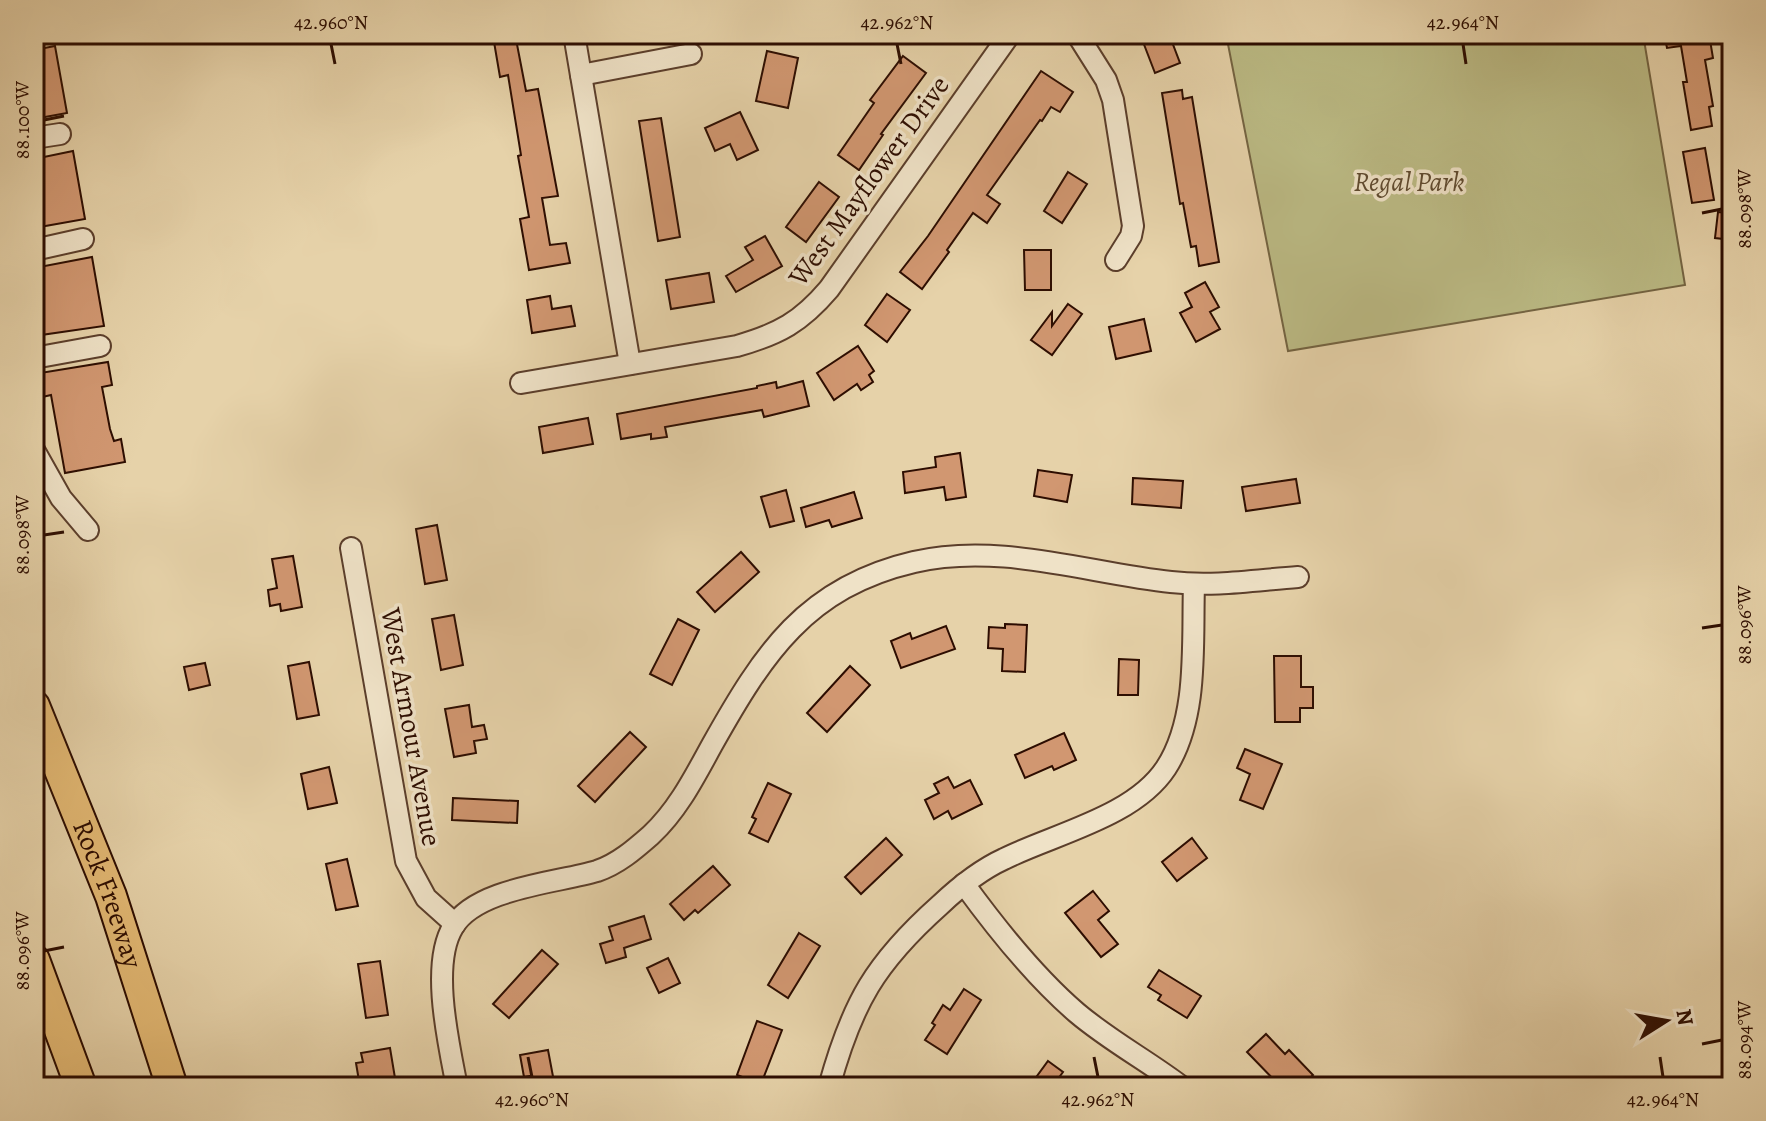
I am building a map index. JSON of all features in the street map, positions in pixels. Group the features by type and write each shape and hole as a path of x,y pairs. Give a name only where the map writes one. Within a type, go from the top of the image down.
{"highway":[{"name":"Rock Freeway","path":"34,706 111,896 172,1087"},
{"path":"34,960 81,1087"}],"street":[{"path":"574,34 630,364"},
{"name":"West Mayflower Drive","path":"521,383 737,346 773,334 802,317 829,289 1010,34"},
{"path":"1077,34 1106,80 1113,100 1133,226 1131,236 1116,260"},
{"path":"581,75 691,54"},
{"path":"34,138 60,134"},
{"path":"34,250 83,239"},
{"path":"34,358 100,346"},
{"path":"34,450 61,498 88,530"},
{"name":"West Armour Avenue","path":"351,548 406,861 426,898 455,924"},
{"path":"457,1087 444,997 447,939 455,924 476,907 513,890 598,871 619,861 654,832 687,789 747,683 767,654 808,613 850,585 913,562 977,555 1194,584 1298,577"},
{"path":"829,1087 842,1039 859,1001 879,968 913,928 964,884 1004,858 1112,812 1142,792 1165,770 1176,747 1186,709 1194,584"},
{"path":"964,884 983,910 1075,1011 1182,1087"}],"green space":[{"name":"Regal Park","path":"1226,34 1643,34 1685,285 1288,351"}],"building":[{"path":"515,34 526,91 538,89 558,196 542,198 550,245 566,243 570,263 529,270 520,219 529,217 518,156 521,155 508,75 500,77 493,36"},
{"path":"1140,34 1169,34 1180,63 1155,73"},
{"path":"1664,34 1709,34 1713,58 1705,60 1713,106 1709,107 1712,126 1691,130 1681,46 1667,48"},
{"path":"55,46 67,113 34,119 34,50"},
{"path":"767,51 798,58 788,108 756,101"},
{"path":"903,56 926,73 859,170 838,155 874,103 870,100"},
{"path":"1041,71 1073,92 1060,112 1051,107 1040,120 987,195 1000,204 987,223 973,213 922,289 900,272"},
{"path":"1182,90 1183,99 1192,97 1219,262 1199,266 1196,246 1191,247 1183,203 1180,204 1162,93"},
{"path":"740,112 758,150 737,160 730,144 715,151 705,128"},
{"path":"661,118 680,237 658,241 639,121"},
{"path":"1705,148 1714,200 1692,203 1683,152"},
{"path":"73,151 85,219 34,228 34,159"},
{"path":"1068,172 1087,184 1062,223 1044,211"},
{"path":"819,182 839,197 806,242 786,227"},
{"path":"1718,212 1732,213 1732,240 1715,238"},
{"path":"765,236 782,266 736,292 726,276 753,260 745,247"},
{"path":"1024,250 1051,250 1051,290 1025,290"},
{"path":"92,257 104,326 34,336 34,268"},
{"path":"709,273 714,302 671,309 666,280"},
{"path":"1205,282 1219,307 1210,312 1220,329 1196,342 1180,313 1192,307 1185,293"},
{"path":"887,294 910,310 887,342 865,325"},
{"path":"550,296 552,309 571,306 575,326 532,333 527,300"},
{"path":"1068,304 1082,314 1052,355 1031,340 1052,312 1052,326"},
{"path":"1144,319 1151,351 1116,359 1109,327"},
{"path":"858,346 874,371 869,375 873,382 861,390 857,384 834,400 817,373"},
{"path":"108,362 112,385 102,387 110,429 114,441 121,439 125,462 65,473 51,395 38,398 34,374"},
{"path":"803,381 809,406 764,417 762,410 665,427 667,437 651,439 651,434 621,439 617,414 776,382 777,388"},
{"path":"588,418 593,444 543,453 539,427"},
{"path":"960,453 966,497 946,500 944,487 905,493 903,472 936,467 935,457"},
{"path":"1038,470 1072,475 1067,502 1034,496"},
{"path":"1133,478 1183,481 1181,508 1132,504"},
{"path":"1296,479 1300,503 1246,511 1242,487"},
{"path":"786,490 794,521 770,527 761,497"},
{"path":"854,492 862,518 832,527 829,520 806,527 801,508"},
{"path":"437,525 447,580 425,584 416,529"},
{"path":"741,552 759,572 715,612 697,592"},
{"path":"293,556 302,607 281,611 280,604 270,606 268,590 277,588 272,559"},
{"path":"454,615 463,665 441,670 432,619"},
{"path":"678,619 699,630 672,685 650,674"},
{"path":"1005,624 1027,625 1025,672 1002,671 1003,649 988,648 989,627 1005,628"},
{"path":"946,626 955,649 901,668 891,641 910,633 912,639"},
{"path":"1274,656 1301,656 1301,687 1313,687 1313,708 1300,708 1300,722 1275,722"},
{"path":"1119,659 1139,660 1138,695 1118,695"},
{"path":"309,662 319,715 297,719 288,666"},
{"path":"205,663 210,685 189,690 184,667"},
{"path":"850,666 870,685 827,732 807,713"},
{"path":"469,705 472,727 484,725 487,739 474,741 476,753 454,757 445,709"},
{"path":"630,732 646,747 595,802 578,786"},
{"path":"1064,733 1076,760 1025,778 1015,755"},
{"path":"1245,749 1282,764 1263,809 1240,800 1250,774 1237,768"},
{"path":"329,767 337,803 308,809 301,774"},
{"path":"948,777 954,788 970,780 982,804 952,819 948,811 934,819 925,800 939,793 934,784"},
{"path":"768,783 791,794 768,842 749,833 756,819 752,817"},
{"path":"453,798 518,801 517,823 452,820"},
{"path":"886,838 902,855 861,894 845,877"},
{"path":"1192,838 1207,858 1177,881 1162,862"},
{"path":"347,859 358,906 336,910 326,864"},
{"path":"713,866 730,885 698,913 695,910 684,920 670,904"},
{"path":"1093,891 1109,911 1098,920 1118,944 1101,957 1065,913"},
{"path":"644,916 651,939 624,948 626,957 606,963 600,944 613,940 609,927"},
{"path":"799,933 820,946 788,998 768,985"},
{"path":"542,950 558,964 509,1018 493,1004"},
{"path":"668,958 680,983 659,993 647,968"},
{"path":"380,961 388,1015 366,1018 358,964"},
{"path":"1159,970 1201,996 1187,1018 1158,1000 1161,995 1148,987"},
{"path":"964,989 981,1000 947,1054 925,1040 943,1005 950,1010"},
{"path":"757,1021 782,1030 761,1084 737,1075"},
{"path":"1266,1034 1285,1054 1289,1050 1313,1075 1301,1087 1281,1087 1247,1052"},
{"path":"390,1048 395,1078 389,1079 390,1087 360,1087 356,1063 363,1062 361,1053"},
{"path":"548,1050 555,1087 532,1087 530,1076 524,1077 520,1055"},
{"path":"1048,1061 1063,1072 1052,1087 1029,1087"}]}
